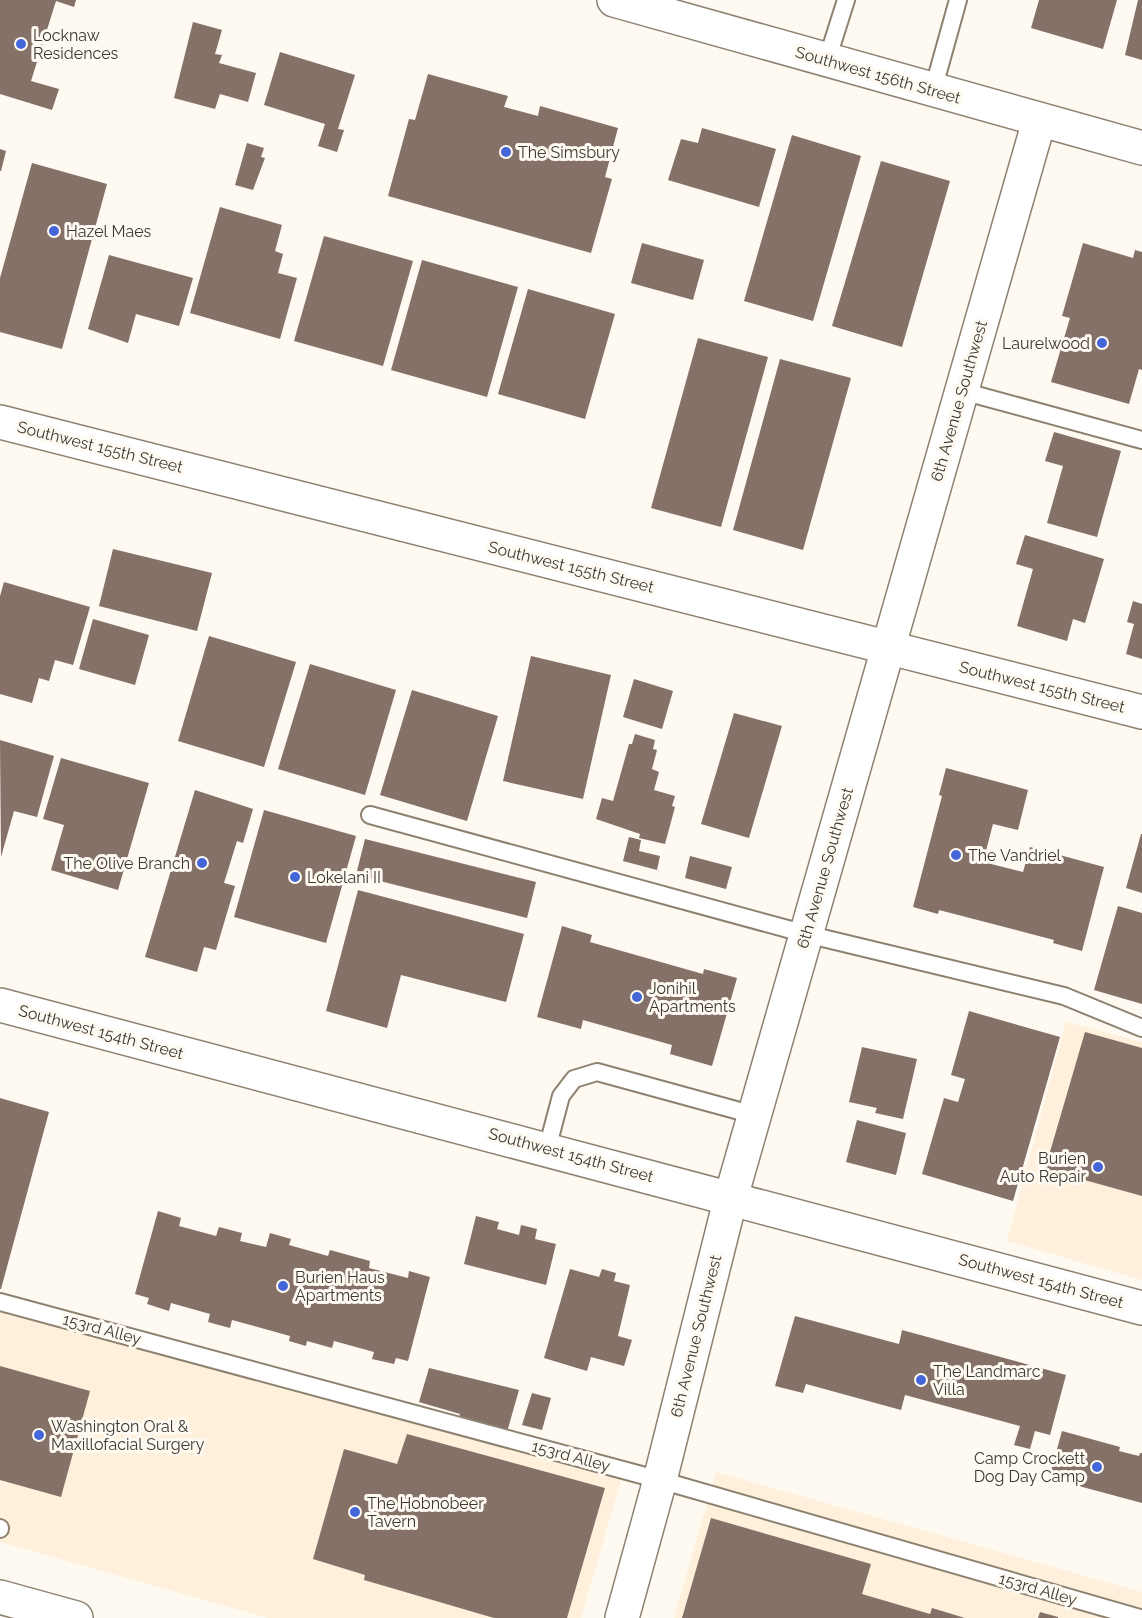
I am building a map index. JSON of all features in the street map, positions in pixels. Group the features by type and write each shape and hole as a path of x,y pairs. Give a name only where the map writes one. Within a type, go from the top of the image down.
{"street":[{"name":"Southwest 156th Street","path":"629,2 1040,121 1142,148"},
{"name":"6th Avenue Southwest","path":"622,1618 660,1480 731,1197 1040,121"},
{"name":"Southwest 155th Street","path":"0,422 1142,712"},
{"name":"Southwest 154th Street","path":"0,1005 731,1197 1142,1308"},
{"path":"0,1597 76,1618"}],"lane":[{"path":"827,60 846,0"},
{"path":"933,90 958,0"},
{"path":"962,391 1142,440"},
{"path":"370,815 806,934 1064,996 1142,1028"},
{"path":"547,1149 561,1096 574,1079 597,1072 754,1115"},
{"name":"153rd Alley","path":"0,1302 660,1480 1140,1618"}],"shaded area":[{"path":"1066,1022 1142,1042 1142,1280 1007,1241"},
{"path":"0,1297 624,1470 581,1618 268,1618 0,1542"},
{"path":"716,1472 1142,1592 1142,1618 674,1618"}],"building":[{"name":"Locknaw Residences","path":"0,0 76,0 74,7 56,1 31,81 59,89 52,110 0,94"},
{"path":"1039,0 1117,0 1103,49 1031,28"},
{"path":"1138,0 1142,0 1142,60 1125,55"},
{"path":"193,22 222,30 215,54 222,55 219,63 256,73 248,102 220,94 215,109 174,98"},
{"path":"280,52 355,75 338,129 344,130 337,152 318,146 325,124 264,105"},
{"name":"The Simsbury","path":"428,74 508,96 504,107 538,116 540,106 618,128 605,177 612,179 591,253 388,196 409,119 415,120"},
{"path":"702,128 776,149 759,207 668,180 681,139 698,143"},
{"path":"792,135 861,156 813,321 744,301"},
{"path":"247,143 264,148 261,157 265,158 253,190 235,185"},
{"path":"0,149 6,151 1,171 0,171"},
{"path":"881,161 950,181 902,347 832,326"},
{"name":"Hazel Maes","path":"32,163 107,184 62,349 0,332 0,278"},
{"path":"220,207 282,225 275,251 283,254 278,273 297,278 280,339 190,313"},
{"path":"324,236 413,261 383,366 294,341"},
{"path":"642,243 704,260 693,300 631,283"},
{"name":"Laurelwood","path":"1083,243 1133,258 1135,250 1142,252 1142,370 1139,369 1129,404 1051,382 1070,318 1062,316"},
{"path":"109,255 193,278 179,326 136,314 128,343 88,329"},
{"path":"422,260 518,287 487,397 391,370"},
{"path":"528,289 615,314 585,419 498,394"},
{"path":"698,338 768,357 721,527 651,508"},
{"path":"780,359 851,378 803,550 733,530"},
{"path":"1054,432 1121,451 1097,537 1047,523 1063,466 1045,461"},
{"path":"1025,535 1104,559 1085,623 1073,619 1067,641 1017,626 1033,569 1016,564"},
{"path":"113,549 212,573 197,631 99,606"},
{"path":"4,582 90,607 73,665 55,660 49,681 39,678 32,703 0,694 0,596"},
{"path":"1133,601 1142,604 1142,659 1126,654 1134,624 1127,622"},
{"path":"93,619 149,635 135,685 79,669"},
{"path":"209,636 296,662 264,767 178,741"},
{"path":"531,656 611,675 583,799 503,781"},
{"path":"310,664 396,690 365,795 278,769"},
{"path":"634,679 673,691 662,729 623,717"},
{"path":"412,690 498,716 467,821 380,795"},
{"path":"734,713 782,726 749,838 701,824"},
{"path":"635,734 655,740 653,749 657,750 652,769 659,772 654,790 675,796 672,806 675,807 665,844 639,838 640,834 596,819 602,798 613,801 629,744 632,744"},
{"path":"0,740 54,756 37,817 14,811 1,857"},
{"path":"61,758 149,783 118,890 51,870 64,825 43,819"},
{"name":"The Vandriel","path":"946,768 1028,790 1018,830 993,824 983,862 1023,872 1030,847 1104,867 1082,951 1053,943 1054,940 939,910 938,914 913,907 942,796 939,795"},
{"name":"The Olive Branch","path":"195,790 253,809 243,843 237,841 224,883 235,886 216,950 204,947 197,972 145,957"},
{"name":"Lokelani II","path":"264,810 356,836 326,943 234,917"},
{"path":"1142,834 1142,893 1126,888"},
{"path":"629,837 641,840 639,851 660,856 657,870 623,861"},
{"path":"365,839 536,882 527,918 356,875"},
{"path":"690,856 732,867 726,889 685,878"},
{"path":"358,890 524,934 506,1002 401,975 387,1028 326,1011"},
{"path":"1118,906 1142,913 1142,1004 1094,990"},
{"name":"Jonihil Apartments","path":"562,926 592,935 590,942 703,974 704,969 737,978 712,1066 670,1054 672,1045 583,1020 581,1029 537,1017"},
{"path":"969,1011 1060,1037 1013,1201 922,1174 944,1098 958,1102 965,1079 951,1075"},
{"path":"1085,1032 1142,1048 1142,1196 1045,1169"},
{"path":"862,1047 917,1059 903,1119 875,1113 877,1108 849,1102"},
{"path":"0,1098 49,1112 1,1289 0,1289"},
{"path":"857,1120 906,1133 896,1175 846,1162"},
{"name":"Burien Haus Apartments","path":"158,1211 181,1218 179,1226 216,1236 219,1227 242,1233 240,1241 266,1247 270,1233 291,1239 289,1245 328,1256 330,1250 370,1261 369,1268 408,1278 409,1271 430,1277 408,1361 396,1358 394,1364 372,1359 374,1352 334,1341 332,1348 307,1341 306,1346 289,1341 290,1336 232,1320 230,1328 208,1322 210,1314 171,1303 169,1311 147,1304 149,1298 135,1294"},
{"path":"476,1216 499,1222 497,1229 519,1235 521,1225 537,1229 535,1239 556,1244 546,1285 464,1264"},
{"path":"570,1269 599,1277 602,1269 616,1273 614,1281 630,1285 618,1336 632,1340 624,1366 591,1357 587,1371 544,1358"},
{"name":"The Landmarc Villa","path":"795,1316 899,1344 902,1330 1066,1375 1050,1435 1035,1431 1030,1449 1014,1445 1020,1426 905,1395 901,1410 806,1384 803,1393 775,1386"},
{"name":"Washington Oral & Maxillofacial Surgery","path":"0,1366 90,1391 61,1497 0,1480"},
{"path":"429,1368 519,1390 507,1432 459,1418 460,1414 419,1402"},
{"path":"532,1393 551,1398 542,1430 522,1425"},
{"name":"Camp Crockett Dog Day Camp","path":"1062,1431 1120,1447 1119,1451 1139,1456 1142,1453 1142,1503 1049,1478"},
{"path":"407,1434 605,1488 567,1618 494,1618 364,1580 365,1575 313,1559 344,1449 397,1464"},
{"path":"711,1518 871,1564 862,1594 930,1614 932,1608 965,1618 682,1618"},
{"path":"1040,1612 1058,1617 1058,1618 1038,1618"}],"place":[{"name":"Locknaw Residences","path":"21,44"},
{"name":"The Simsbury","path":"506,152"},
{"name":"Hazel Maes","path":"54,231"},
{"name":"Laurelwood","path":"1102,343"},
{"name":"The Vandriel","path":"956,855"},
{"name":"The Olive Branch","path":"202,863"},
{"name":"Lokelani II","path":"295,877"},
{"name":"Jonihil Apartments","path":"637,997"},
{"name":"Burien Auto Repair","path":"1098,1167"},
{"name":"Burien Haus Apartments","path":"283,1286"},
{"name":"The Landmarc Villa","path":"921,1380"},
{"name":"Washington Oral & Maxillofacial Surgery","path":"39,1435"},
{"name":"Camp Crockett Dog Day Camp","path":"1097,1467"},
{"name":"The Hobnobeer Tavern","path":"355,1512"}]}
